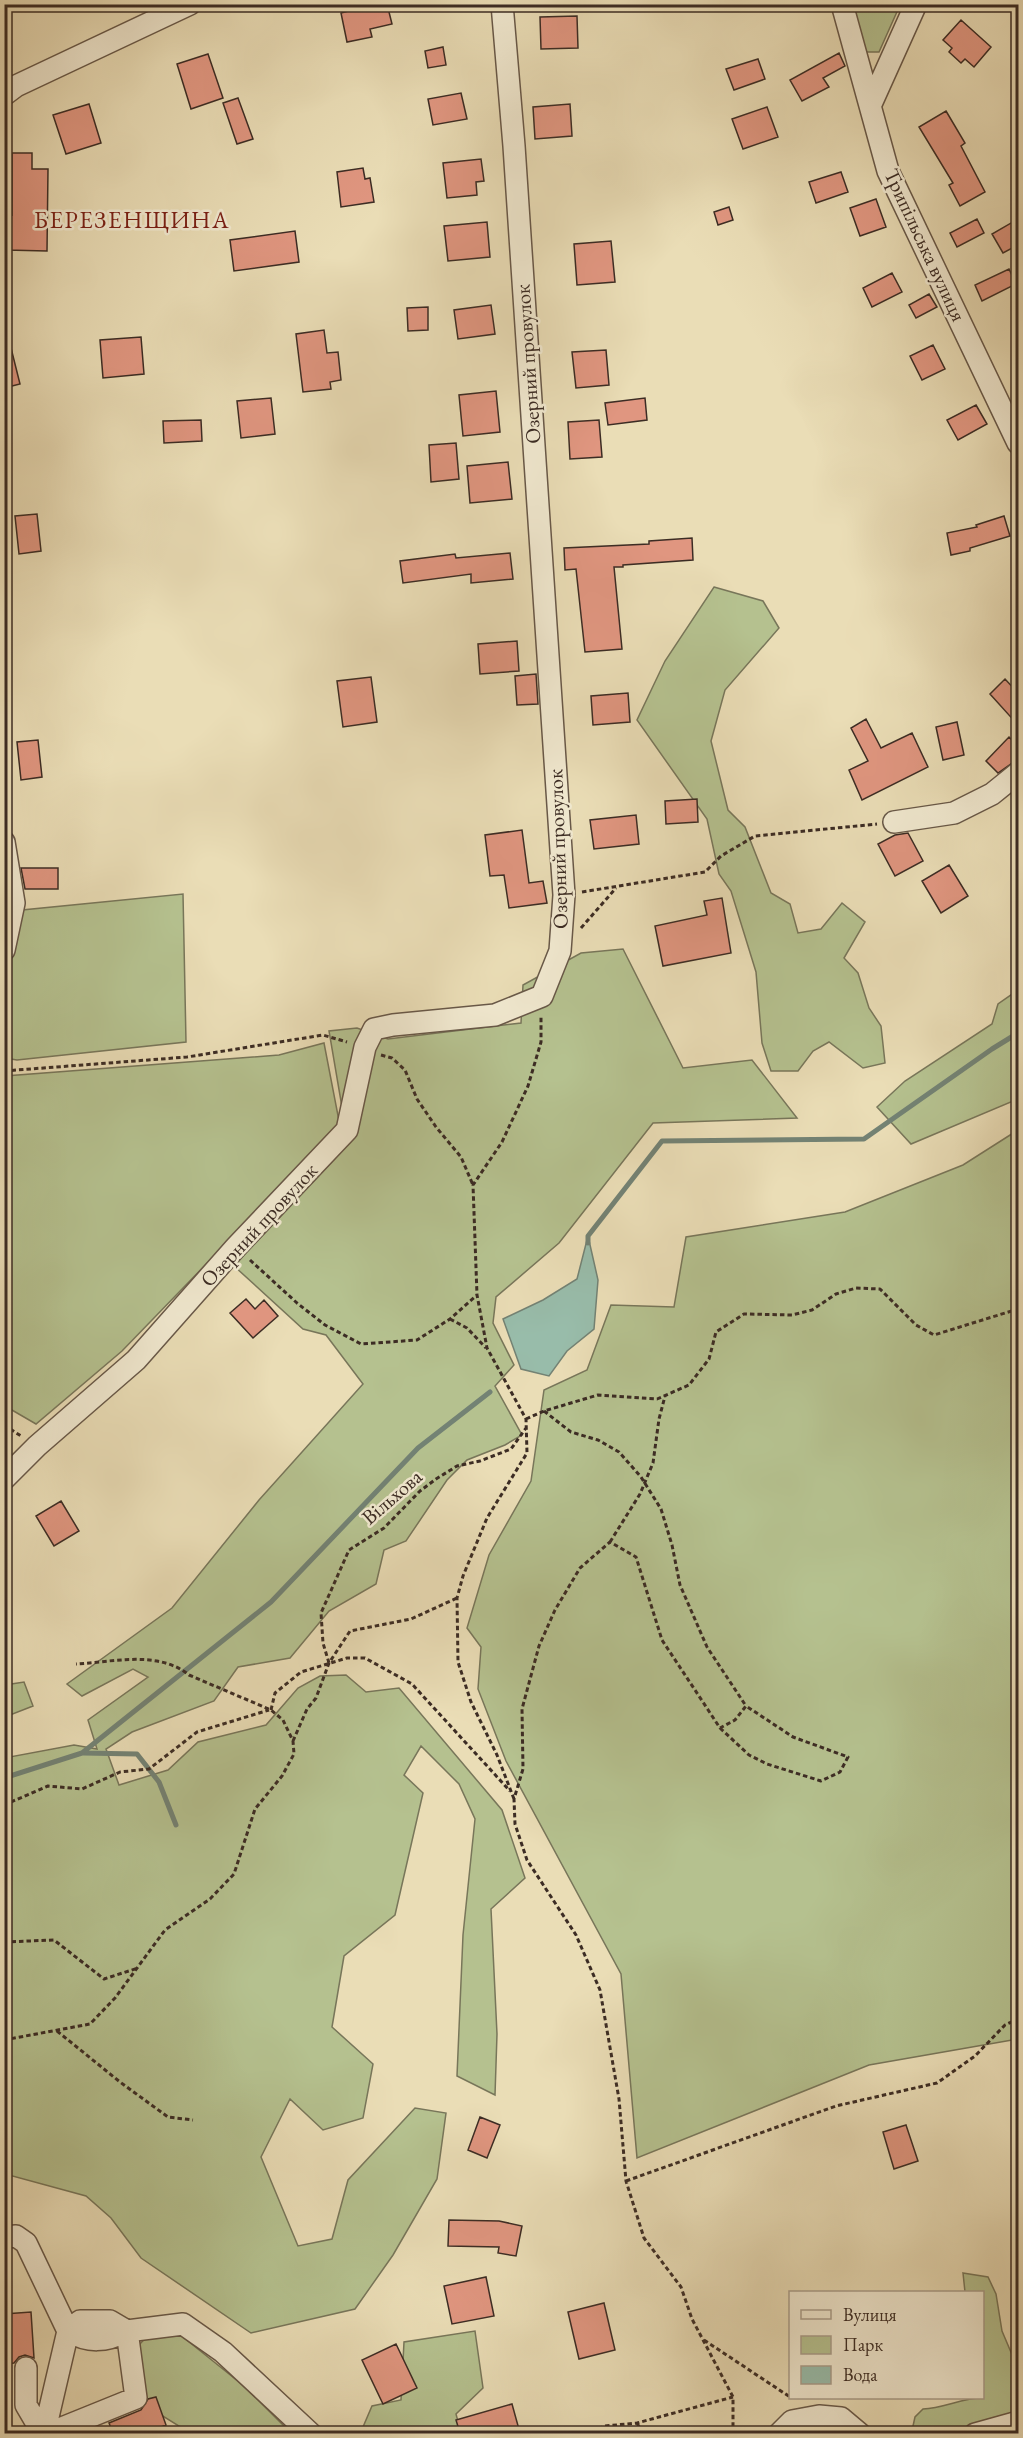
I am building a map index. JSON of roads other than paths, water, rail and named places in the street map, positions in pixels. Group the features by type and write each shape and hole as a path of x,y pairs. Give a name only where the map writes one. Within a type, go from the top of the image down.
{"street":[{"path":"4,95 16,86 190,4"},
{"name":"Озерний провулок","path":"4,1479 136,1360 236,1247 347,1130 365,1047 374,1029 495,1015 542,996 560,951 564,895 514,146 502,4"},
{"name":"Трипільська вулиця","path":"842,4 888,171 1018,443"},
{"path":"871,104 916,4"},
{"path":"894,822 954,813 992,794 1018,773"},
{"path":"4,842 15,903 4,950"},
{"path":"4,2237 16,2236 26,2243 68,2331"},
{"path":"44,2433 68,2331 80,2321 110,2320 127,2331 183,2324 223,2352 311,2433"},
{"path":"44,2433 136,2398 127,2331"},
{"path":"26,2368 26,2405 44,2433"},
{"path":"779,2433 792,2421 819,2416 841,2418 860,2433"},
{"path":"975,2433 1018,2422"}],"water":[{"path":"588,1236 598,1280 594,1329 567,1351 549,1376 521,1369 503,1319 543,1300 577,1279"}],"waterway":[{"path":"588,1243 588,1236 662,1141 864,1139 1018,1033"},
{"path":"4,1778 82,1753 271,1602 418,1448 490,1392"},
{"path":"83,1753 137,1754 159,1782 176,1825"}],"district":[{"name":"БЕРЕЗЕНЩИНА","path":"132,220"}]}
